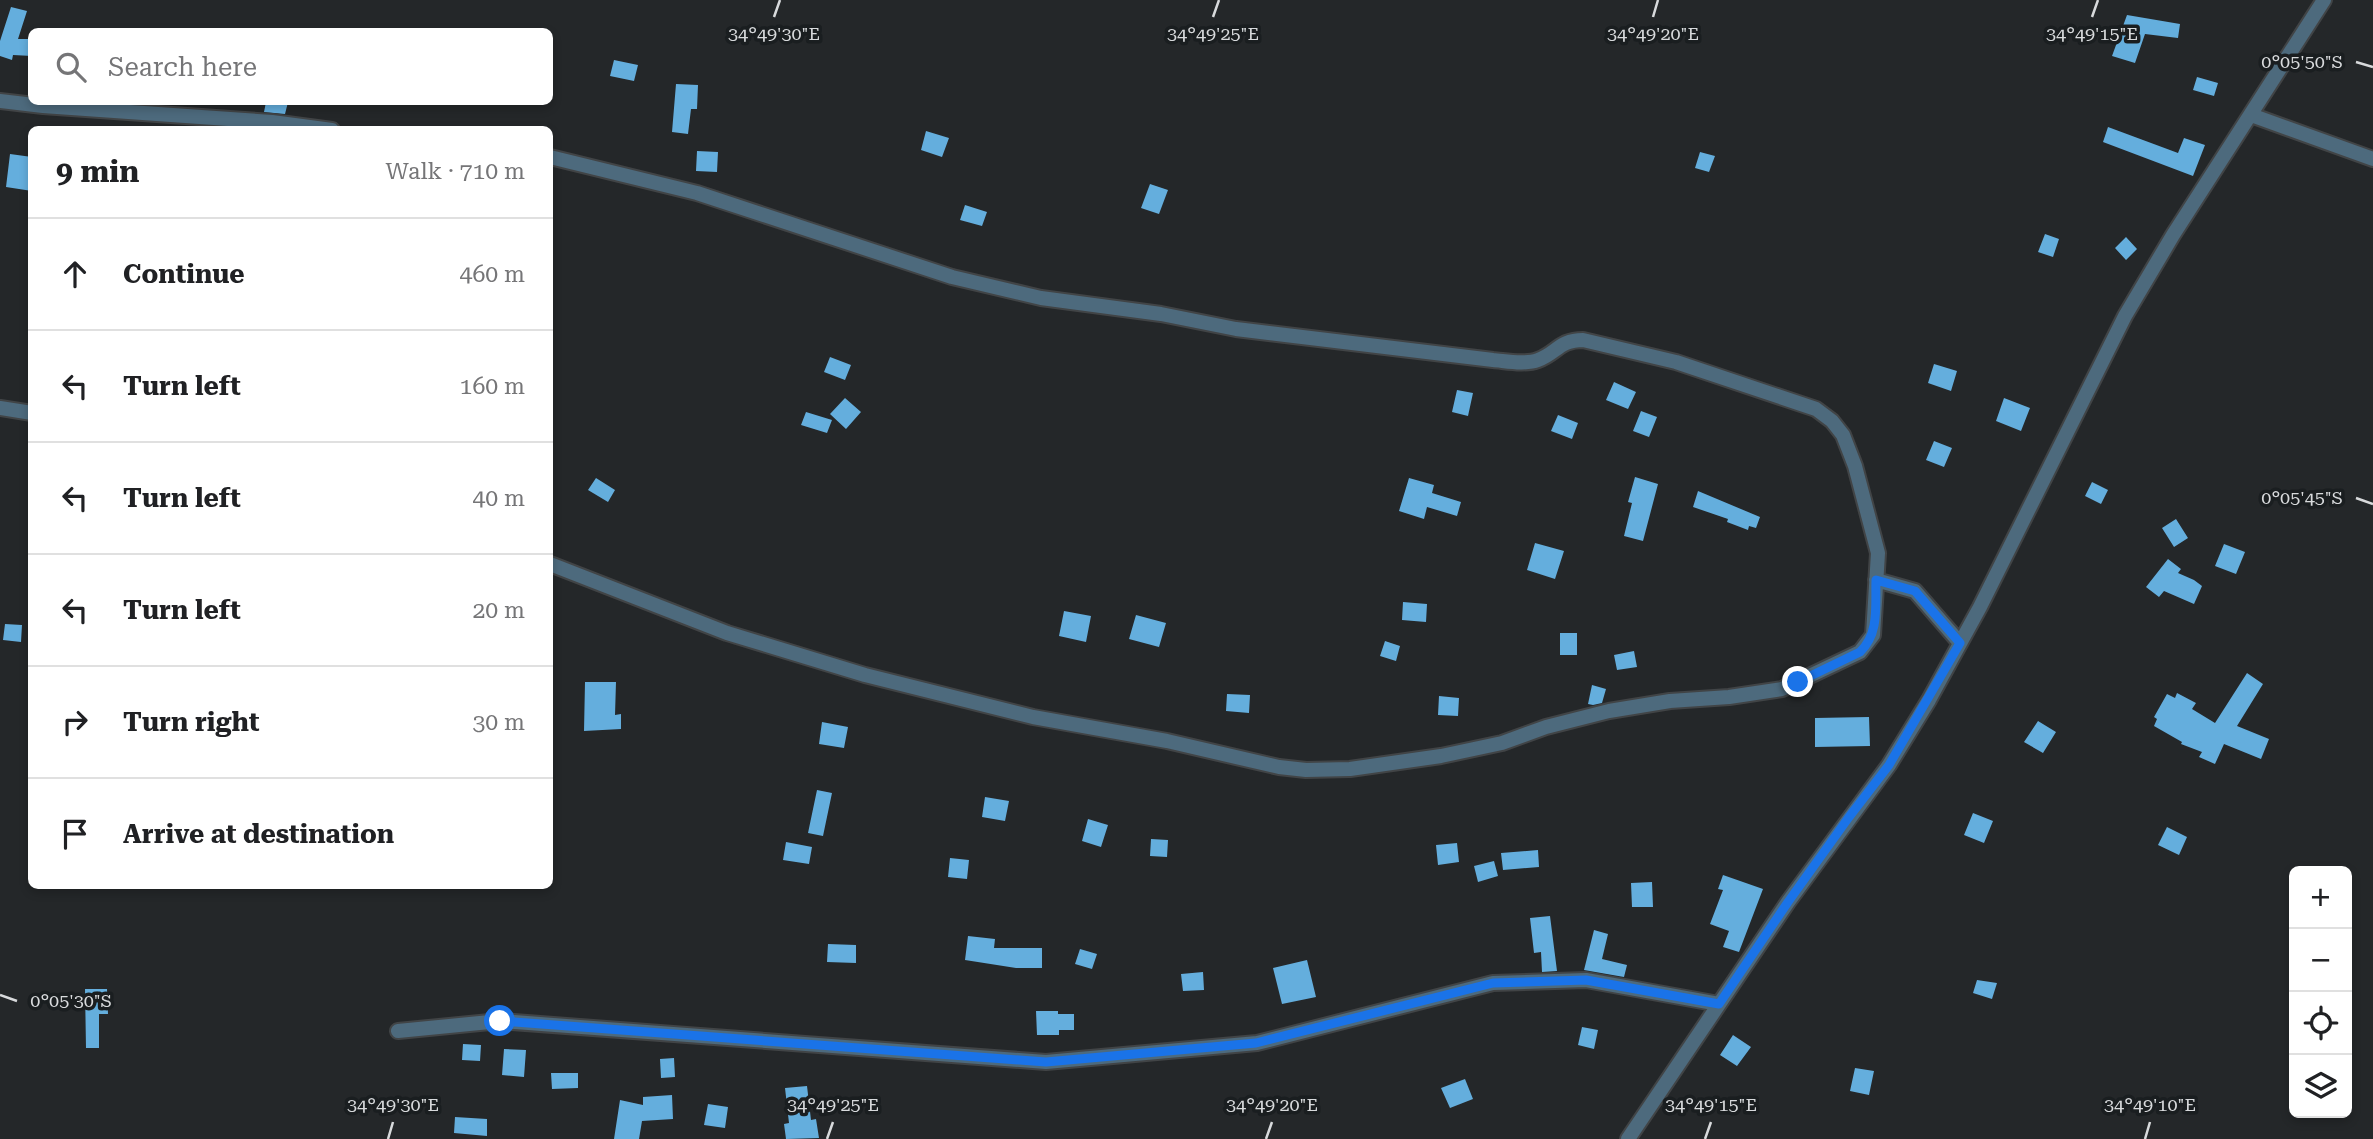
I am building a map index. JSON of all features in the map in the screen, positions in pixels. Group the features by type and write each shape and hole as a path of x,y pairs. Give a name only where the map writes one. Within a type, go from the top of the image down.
{"street":[{"path":"1628,1139 1788,902 1889,765 1960,643 2125,316 2324,0"},
{"path":"0,101 28,103"},
{"path":"52,105 302,126"},
{"path":"2251,115 2373,159"},
{"path":"553,158 697,193 952,276 1041,298 1161,314 1263,333 1493,360 1535,362 1561,344 1571,340 1583,340 1676,362 1816,409 1832,421 1843,435 1855,466 1878,553 1875,619 1873,635 1868,645 1844,661 1782,689 1729,697 1670,701 1609,711 1546,727 1502,743 1441,756 1329,771 1279,767 1167,741 1033,717 865,675 727,633 553,567"},
{"path":"0,408 28,412"},
{"path":"1876,580 1915,591 1960,643"},
{"path":"398,1031 500,1021 1046,1062 1256,1043 1493,983 1586,980 1719,1004"}],"building":[{"path":"11,7 27,11 18,39 28,39 28,56 13,55 12,60 0,56 0,41"},
{"path":"2127,15 2180,24 2178,38 2145,34 2135,63 2112,56"},
{"path":"614,60 638,65 634,81 610,76"},
{"path":"2197,77 2218,83 2214,96 2193,90"},
{"path":"676,84 698,85 697,109 691,109 688,134 672,132"},
{"path":"265,105 287,105 285,114 264,112"},
{"path":"2108,127 2178,153 2184,138 2205,145 2193,176 2103,142"},
{"path":"926,131 949,138 942,157 921,150"},
{"path":"697,151 718,152 717,172 696,171"},
{"path":"1700,152 1715,156 1709,172 1695,168"},
{"path":"10,154 28,156 28,190 6,187"},
{"path":"1150,184 1168,190 1159,214 1141,208"},
{"path":"965,205 987,212 982,226 960,220"},
{"path":"2045,234 2059,239 2053,257 2038,252"},
{"path":"2126,237 2137,249 2126,260 2115,248"},
{"path":"830,357 851,365 845,380 824,372"},
{"path":"1934,364 1957,371 1951,391 1928,383"},
{"path":"1614,382 1636,392 1628,409 1606,400"},
{"path":"1457,390 1473,393 1468,416 1452,412"},
{"path":"845,398 861,412 846,429 830,414"},
{"path":"2004,398 2030,408 2021,431 1996,421"},
{"path":"1641,411 1657,417 1649,437 1633,431"},
{"path":"806,412 832,420 827,433 801,425"},
{"path":"1558,415 1578,423 1572,439 1551,431"},
{"path":"1934,441 1952,448 1944,467 1926,460"},
{"path":"1635,477 1658,484 1643,541 1624,536 1632,503 1628,502"},
{"path":"596,478 615,490 608,502 588,490"},
{"path":"1409,478 1434,485 1432,493 1461,502 1457,516 1427,507 1424,519 1399,511"},
{"path":"2092,482 2108,490 2101,504 2085,496"},
{"path":"1698,491 1760,517 1756,528 1749,526 1748,530 1727,522 1728,519 1693,507"},
{"path":"2176,519 2188,538 2174,547 2162,528"},
{"path":"1535,543 1564,551 1555,579 1527,570"},
{"path":"2224,544 2245,552 2236,574 2215,566"},
{"path":"2168,559 2181,569 2178,573 2202,586 2194,604 2164,591 2159,597 2146,587"},
{"path":"1403,602 1427,604 1426,622 1402,620"},
{"path":"1064,611 1091,616 1086,642 1059,636"},
{"path":"1136,615 1166,623 1159,647 1129,639"},
{"path":"5,624 22,625 21,642 3,640"},
{"path":"1560,633 1577,633 1577,655 1560,655"},
{"path":"1385,641 1400,646 1396,661 1380,656"},
{"path":"1634,651 1637,667 1617,670 1614,655"},
{"path":"2247,673 2263,684 2237,726 2269,739 2261,759 2224,744 2215,764 2199,757 2202,752 2181,744 2182,742 2154,726 2157,719 2154,717 2167,694 2175,698 2177,693 2196,703 2192,709 2215,723"},
{"path":"585,682 616,682 615,715 621,714 621,729 584,731"},
{"path":"1592,685 1606,689 1602,703 1588,704"},
{"path":"1227,694 1250,695 1249,713 1226,711"},
{"path":"1439,696 1459,698 1458,716 1438,715"},
{"path":"1869,717 1870,746 1815,747 1815,718"},
{"path":"2038,721 2056,732 2043,753 2024,742"},
{"path":"822,722 848,727 844,748 819,744"},
{"path":"817,790 832,793 823,836 808,833"},
{"path":"985,797 1009,801 1005,821 982,817"},
{"path":"1973,813 1993,821 1984,843 1964,835"},
{"path":"1088,819 1108,825 1101,847 1082,841"},
{"path":"2167,827 2187,837 2179,855 2158,845"},
{"path":"1151,839 1168,840 1167,857 1150,856"},
{"path":"786,842 812,847 809,864 783,860"},
{"path":"1457,843 1459,862 1438,865 1436,845"},
{"path":"1538,850 1539,867 1503,870 1501,853"},
{"path":"950,858 969,860 967,879 948,877"},
{"path":"1494,861 1498,876 1478,882 1474,866"},
{"path":"1723,875 1763,889 1739,952 1723,947 1729,931 1710,924 1723,890 1718,889"},
{"path":"1652,882 1653,907 1632,907 1631,883"},
{"path":"1550,916 1557,971 1542,972 1541,952 1534,953 1530,918"},
{"path":"1594,930 1608,934 1602,959 1627,965 1624,977 1584,970"},
{"path":"968,936 995,939 994,948 1042,948 1042,968 1016,968 965,960"},
{"path":"828,944 856,945 856,963 827,962"},
{"path":"1080,949 1097,954 1092,969 1075,964"},
{"path":"1307,960 1316,997 1282,1004 1273,968"},
{"path":"1203,972 1204,990 1183,991 1181,974"},
{"path":"1977,980 1997,983 1992,999 1973,993"},
{"path":"85,989 107,989 108,1014 99,1014 99,1048 86,1048"},
{"path":"1036,1011 1074,1014 1074,1030 1059,1030 1059,1035 1037,1035"},
{"path":"1582,1027 1598,1030 1594,1049 1578,1045"},
{"path":"1733,1035 1751,1047 1737,1066 1720,1055"},
{"path":"463,1044 481,1045 480,1061 462,1060"},
{"path":"504,1049 526,1050 524,1077 502,1075"},
{"path":"674,1058 675,1077 661,1078 660,1059"},
{"path":"1855,1068 1874,1071 1869,1095 1850,1091"},
{"path":"551,1073 578,1073 578,1088 552,1089"},
{"path":"1465,1079 1473,1099 1450,1108 1441,1088"},
{"path":"807,1086 811,1120 816,1119 819,1138 786,1139 784,1124 789,1123 785,1088"},
{"path":"672,1095 673,1119 642,1121 639,1139 614,1139 620,1100 643,1105 643,1097"},
{"path":"708,1104 728,1107 725,1128 704,1125"},
{"path":"455,1117 487,1119 487,1136 454,1133"}],"route":[{"path":"500,1021 1046,1062 1256,1043 1493,983 1586,980 1719,1004 1788,902 1889,765 1960,643 1915,591 1876,580 1875,619 1873,635 1868,645 1844,661 1798,682"}]}
